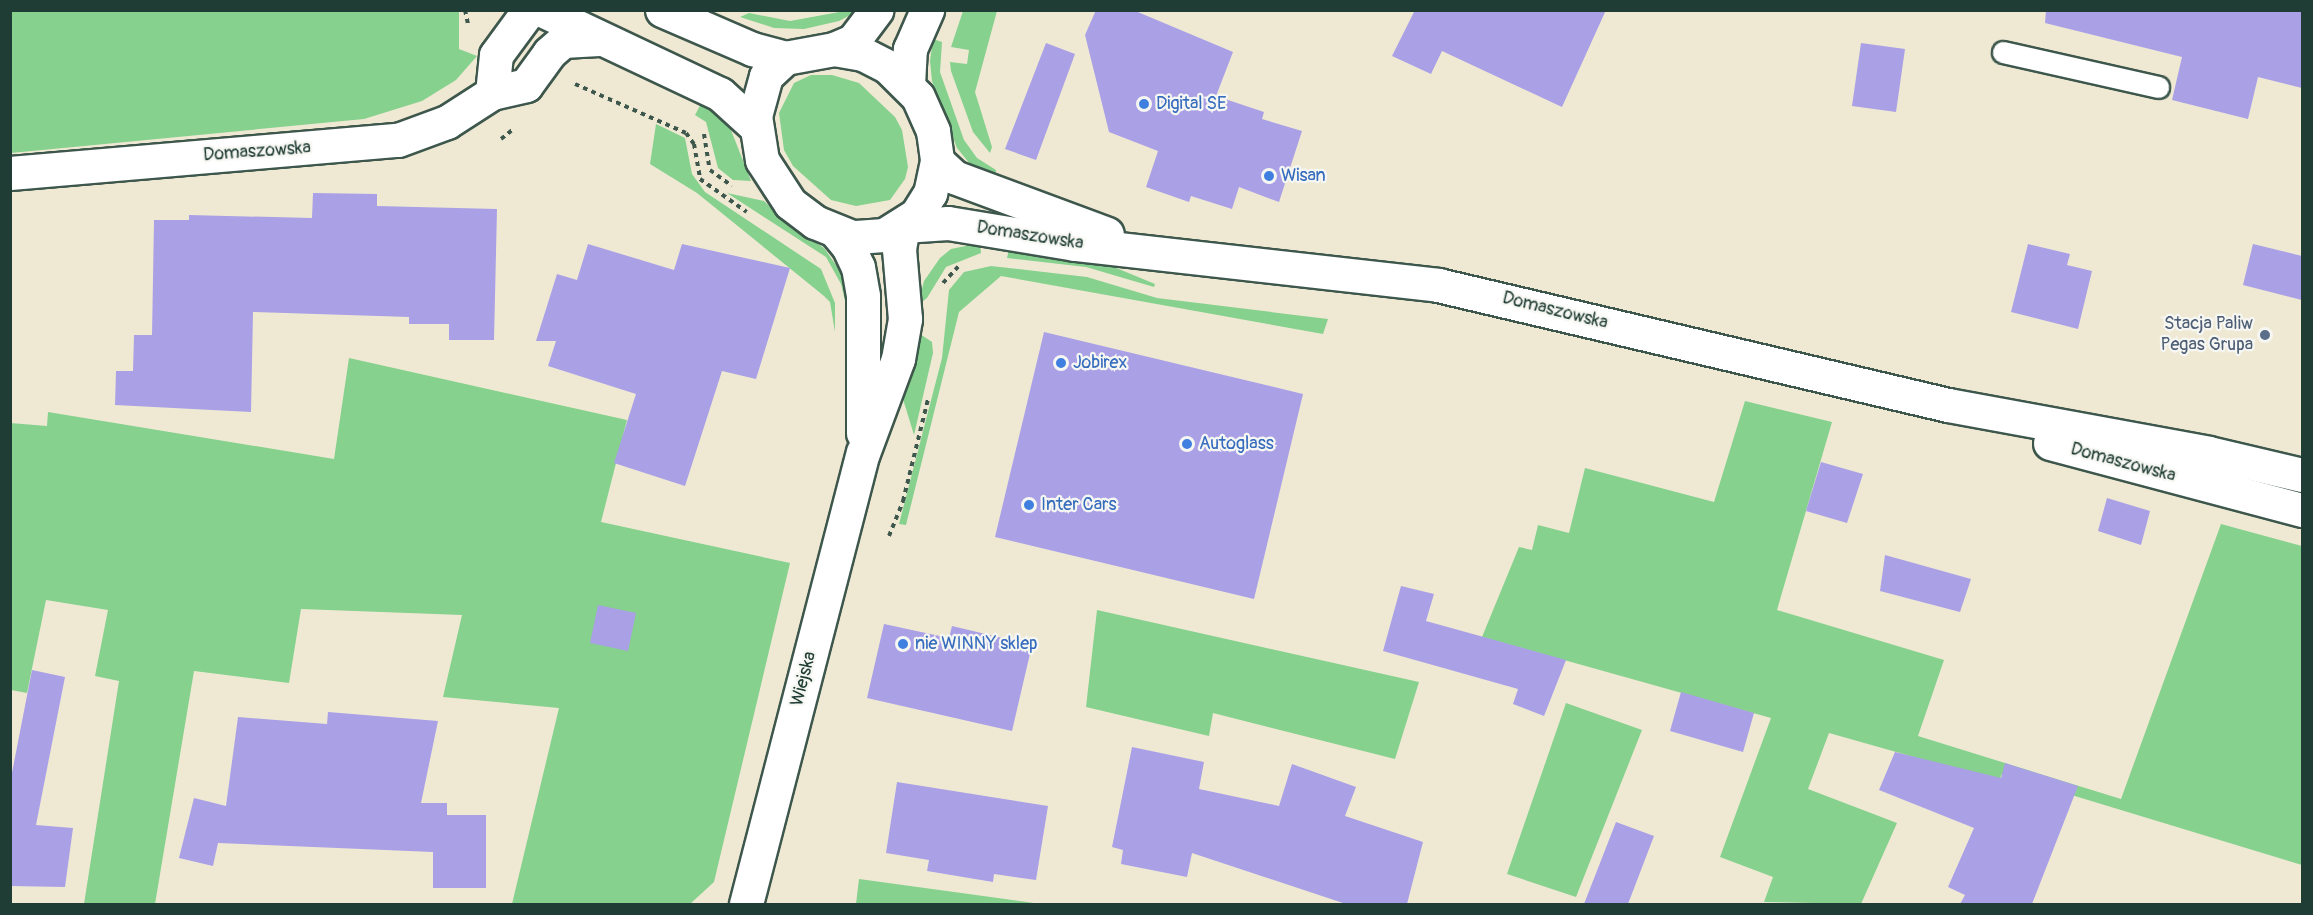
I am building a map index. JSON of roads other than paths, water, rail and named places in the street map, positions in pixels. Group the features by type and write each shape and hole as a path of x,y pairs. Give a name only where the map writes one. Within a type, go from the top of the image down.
{"street":[{"path":"492,93 496,55 529,10"},
{"path":"542,10 599,39"},
{"path":"662,10 752,49 785,58 834,49 852,41 876,10"},
{"path":"908,85 910,49 927,10"},
{"name":"Domaszowska","path":"10,173 398,140 447,122 492,93 526,85 549,53 563,42 599,39 720,94 754,125"},
{"path":"785,58 766,76 758,93 754,125 762,160 779,191 800,213 837,233 869,237 903,226 927,199 937,161 929,118 908,85 874,59 834,49"},
{"name":"Domaszowska","path":"937,161 954,177 1157,252"},
{"name":"Domaszowska","path":"903,226 948,223 1157,252 1438,285 1506,298 1948,405 2209,453 2302,475"},
{"name":"Wiejska","path":"746,904 862,453 892,380 904,335 899,249 903,226"},
{"name":"Wiejska","path":"837,233 848,246 858,267 863,296 862,453"},
{"name":"Domaszowska","path":"1948,405 2015,433 2302,510"}],"lane":[{"path":"2003,52 2158,87"}],"place":[{"name":"Digital SE","path":"1144,104"},
{"name":"Wisan","path":"1269,176"},
{"name":"Stacja Paliw Pegas Grupa","path":"2265,335"},
{"name":"Jobirex","path":"1061,363"},
{"name":"Autoglass","path":"1187,444"},
{"name":"Inter Cars","path":"1029,505"},
{"name":"nie WINNY sklep","path":"903,644"}]}
